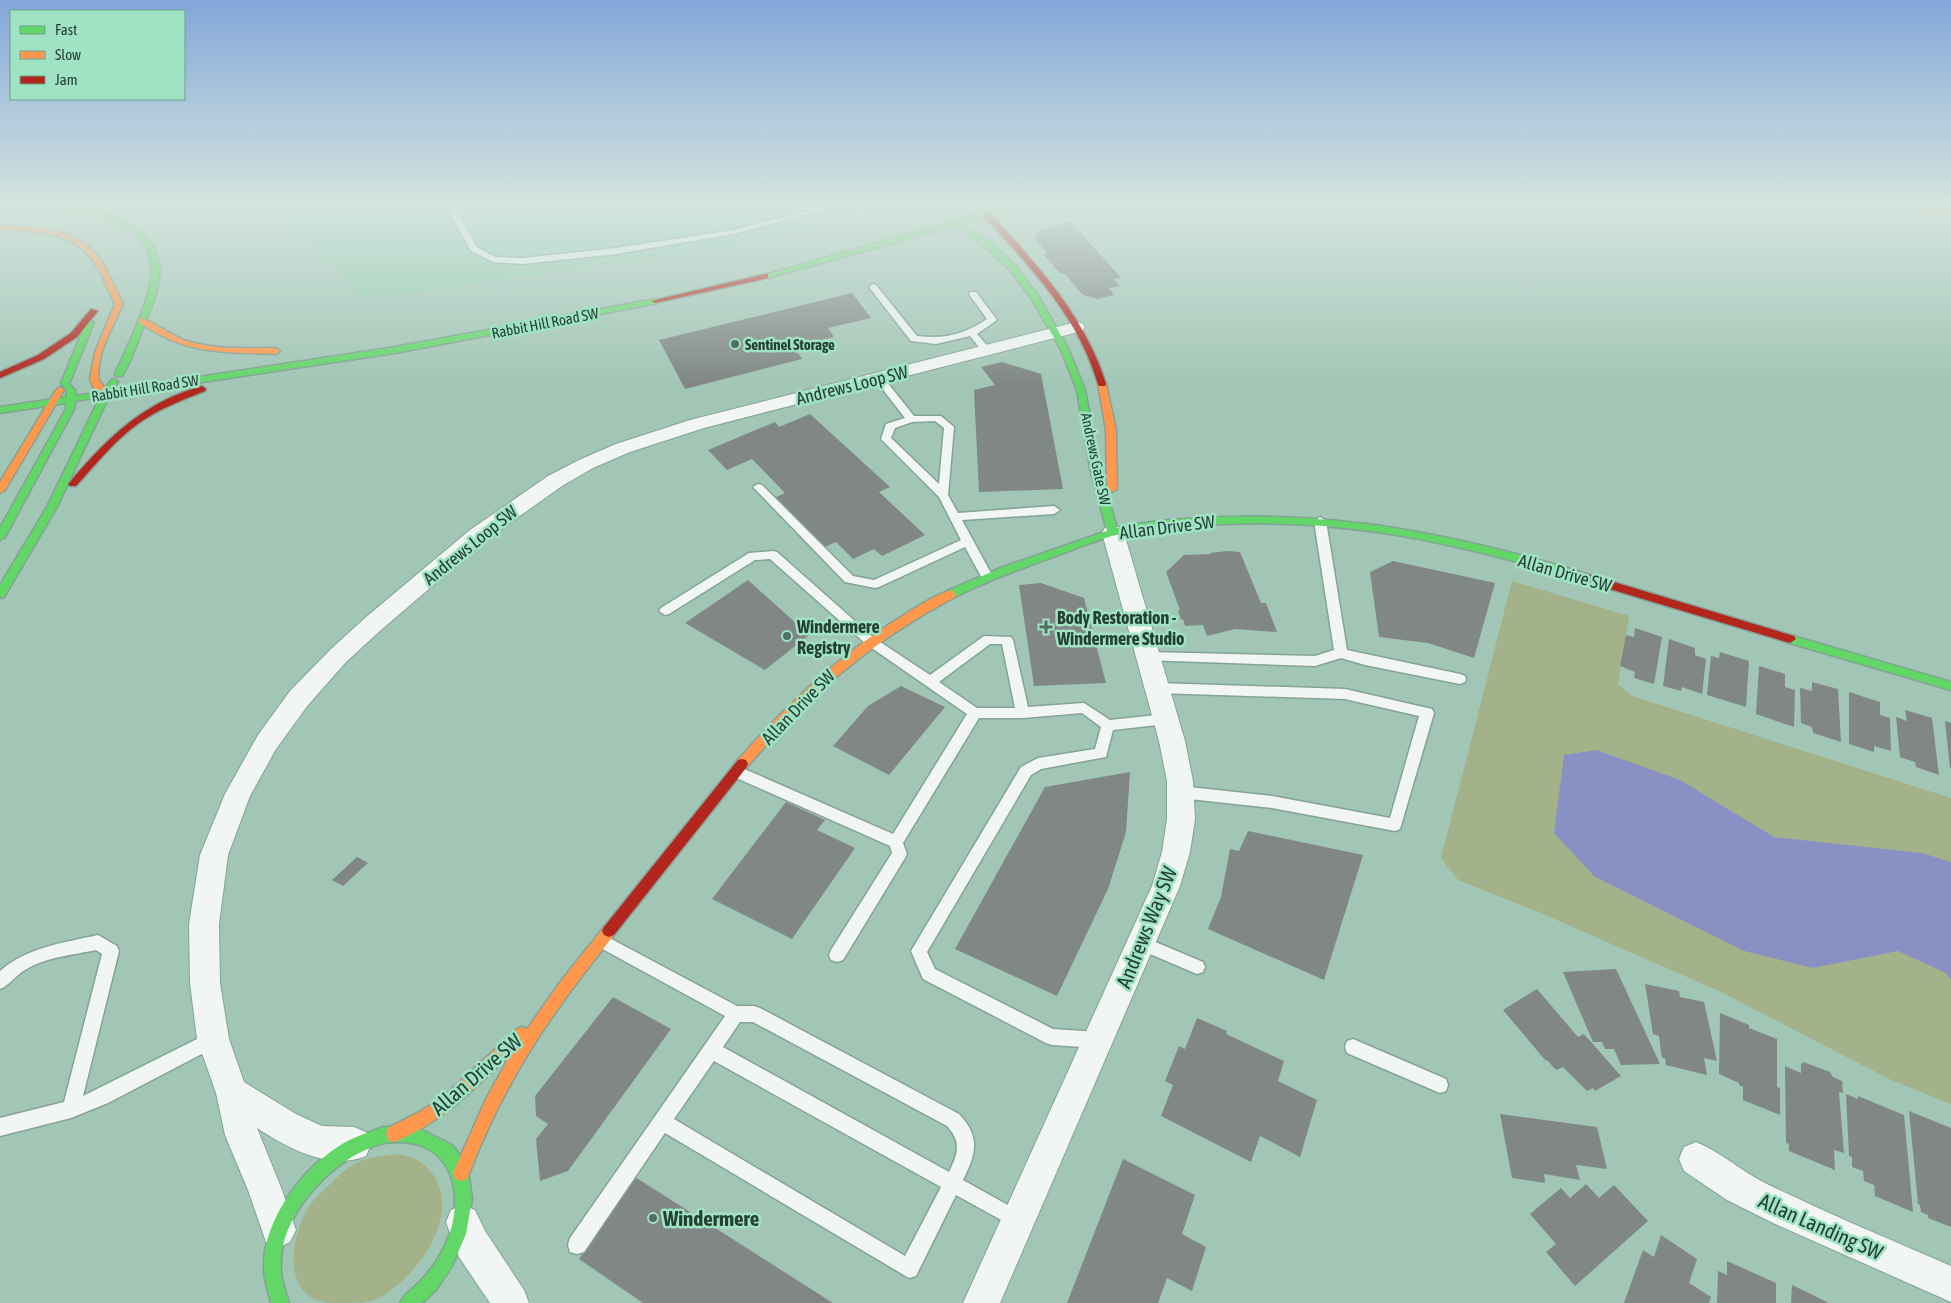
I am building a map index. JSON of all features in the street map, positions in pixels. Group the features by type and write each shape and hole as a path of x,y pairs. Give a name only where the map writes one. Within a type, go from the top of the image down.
{"main road":[{"path":"0,537 67,416 72,400 71,390 98,360 119,304 98,263"},
{"path":"0,594 52,507 106,394 124,374 153,281 155,263"},
{"path":"766,276 796,263"},
{"name":"Rabbit Hill Road SW","path":"0,410 524,328 766,276 814,263"},
{"name":"Andrews Gate SW","path":"1006,263 1047,317 1087,343 1101,380 1111,430 1112,533"},
{"name":"Andrews Gate SW","path":"1030,263 1066,330 1086,414 1093,460 1112,533"},
{"path":"0,490 12,473 53,402 79,381 97,304 106,281"},
{"path":"0,375 41,356 74,335 97,304"},
{"name":"Rabbit Hill Road SW","path":"142,320 155,331 174,341 207,347 281,351 211,361"},
{"path":"52,507 113,439 145,415 201,389 245,373"},
{"name":"Rabbit Hill Road SW","path":"46,385 124,374"},
{"path":"79,381 97,388 106,394"},
{"name":"Allan Drive SW","path":"461,1173 485,1115 552,1005 737,772 782,719 827,674 907,616 947,594 987,577 1112,533 1234,519 1320,521 1386,527 1448,539 1951,686"},
{"name":"Allan Drive SW","path":"394,1134 425,1118 446,1104 552,1005"},
{"name":"Allan Drive SW","path":"265,1286 271,1268 278,1230 292,1203 310,1179 333,1159 357,1144 376,1137 394,1134 416,1135 436,1142 451,1155 461,1173 465,1196 463,1222 453,1248 438,1274 409,1303"},
{"name":"Allan Drive SW","path":"271,1268 274,1292 280,1303"}],"street":[{"name":"Andrews Loop SW","path":"278,1230 265,1190 242,1135 232,1093 213,1039 205,982 204,924 214,855 238,794 267,742 299,698 338,656 373,624 499,519 555,481 586,464 659,435 879,378 979,342 1066,330"},
{"name":"Andrews Way SW","path":"981,1303 1166,886 1176,852 1181,819 1180,792 1172,741 1112,533"},
{"path":"232,1093 284,1126 321,1143 357,1144"},
{"name":"Allan Landing SW","path":"1696,1158 1739,1188 1951,1284"},
{"path":"463,1222 472,1244 510,1303"}],"lane":[{"path":"873,287 914,339 936,341 960,336 979,342 992,320 973,294"},
{"path":"954,327 960,336"},
{"path":"879,378 911,419"},
{"path":"943,496 949,428 937,418 911,419 890,426 886,439 943,496 987,577"},
{"path":"758,487 849,579 875,584 968,541"},
{"path":"955,517 1054,510"},
{"path":"1320,521 1341,653"},
{"path":"665,611 753,556 773,555 870,641 974,713 1023,713 1084,708 1108,725 1166,719"},
{"path":"930,682 988,639 1007,640 1023,713"},
{"path":"1148,657 1315,661 1341,653 1365,660 1460,679"},
{"path":"1157,688 1345,694 1427,713 1396,826 1272,802 1180,792"},
{"path":"896,842 974,713"},
{"path":"1098,1040 1052,1037 929,974 919,951 1026,771 1038,764 1101,752 1108,725"},
{"path":"737,772 896,842 900,854 837,955"},
{"path":"602,940 736,1014 754,1014 953,1120 963,1130 967,1143 965,1158 909,1269 663,1122"},
{"path":"0,981 18,965 40,955 98,942 111,951 71,1109"},
{"path":"1141,942 1197,968"},
{"path":"576,1245 736,1014"},
{"path":"0,1127 71,1109 102,1097 213,1039"},
{"path":"1353,1047 1440,1085"},
{"path":"711,1050 1018,1220"}],"shaded area":[{"path":"327,263 622,263 364,299"},
{"path":"1512,581 1629,616 1618,684 1632,696 1951,798 1951,1104 1889,1079 1721,992 1536,911 1458,880 1441,858"},
{"path":"398,1154 419,1161 435,1177 442,1196 441,1216 434,1237 423,1257 409,1275 392,1290 375,1300 358,1303 333,1303 312,1298 303,1290 297,1279 294,1267 296,1240 304,1215 318,1196 351,1166 368,1159"}],"water":[{"path":"1596,750 1680,780 1774,837 1922,853 1951,862 1951,979 1944,972 1898,951 1813,968 1744,951 1595,877 1554,833 1564,755"}],"building":[{"path":"1051,263 1107,263 1121,278 1113,279 1120,286 1109,288 1114,295 1098,299 1083,295 1064,273 1061,274"},
{"name":"Sentinel Storage","path":"852,293 871,318 828,328 834,337 794,347 802,359 685,389 659,340"},
{"path":"1002,362 1041,374 1063,489 979,492 974,390 995,385 981,367"},
{"path":"810,414 890,487 879,492 925,535 882,556 874,549 853,559 836,542 825,547 776,497 785,493 752,459 727,470 708,450 775,422 779,427"},
{"path":"1228,551 1240,552 1261,603 1266,603 1277,632 1235,629 1207,636 1203,625 1185,626 1183,619 1181,620 1178,610 1180,610 1166,572 1184,555"},
{"path":"1393,561 1495,583 1474,658 1428,643 1379,637 1370,572"},
{"path":"748,580 809,635 765,670 685,623"},
{"path":"1041,583 1084,598 1106,683 1034,686 1019,585"},
{"path":"1635,628 1662,637 1654,684 1634,678 1635,672 1620,666 1626,635 1634,637"},
{"path":"1669,639 1695,648 1695,655 1706,659 1702,694 1682,687 1681,691 1663,686"},
{"path":"1720,652 1749,661 1746,707 1707,695 1711,656 1719,658"},
{"path":"1759,666 1785,674 1785,687 1795,690 1794,727 1756,714"},
{"path":"1812,682 1838,689 1841,742 1813,733 1812,727 1801,723 1800,688 1812,691"},
{"path":"901,686 945,707 889,775 833,746 868,706"},
{"path":"1849,692 1880,702 1880,715 1890,718 1891,751 1874,746 1874,752 1849,744"},
{"path":"1905,710 1932,718 1939,775 1916,767 1915,762 1900,757 1896,717 1907,721"},
{"path":"1945,721 1951,723 1951,768 1950,768"},
{"path":"1130,772 1126,832 1108,889 1057,996 955,949 1045,787"},
{"path":"786,802 825,820 817,830 855,848 792,939 712,899"},
{"path":"1248,831 1363,855 1324,980 1208,929 1221,897 1230,849 1239,851"},
{"path":"357,857 368,863 343,886 332,880"},
{"path":"1616,969 1660,1064 1621,1065 1614,1049 1605,1049 1602,1042 1593,1042 1563,972"},
{"path":"1645,984 1679,991 1680,997 1704,1002 1717,1061 1704,1058 1707,1075 1666,1065 1665,1058 1662,1058 1659,1036 1653,1034"},
{"path":"1537,989 1578,1037 1584,1034 1621,1076 1595,1091 1593,1088 1587,1091 1563,1067 1556,1070 1546,1061 1503,1010"},
{"path":"613,997 671,1029 568,1171 540,1181 536,1139 548,1124 536,1116 535,1096"},
{"path":"1720,1013 1749,1025 1749,1028 1777,1039 1777,1087 1780,1088 1780,1115 1743,1100 1743,1087 1739,1083 1719,1074"},
{"path":"1197,1018 1227,1031 1226,1034 1284,1061 1278,1081 1317,1100 1300,1157 1260,1136 1251,1162 1161,1116 1173,1085 1165,1081 1179,1046 1185,1049"},
{"path":"1803,1062 1830,1072 1833,1077 1842,1081 1843,1093 1839,1092 1844,1153 1834,1150 1835,1170 1789,1151 1789,1144 1786,1143 1785,1066 1801,1073 1801,1063 1803,1064"},
{"path":"1846,1094 1858,1099 1858,1096 1904,1115 1913,1212 1875,1196 1874,1185 1864,1181 1863,1171 1852,1167 1852,1157 1849,1156"},
{"path":"1909,1111 1951,1128 1951,1227 1928,1218 1928,1215 1921,1212 1920,1205 1918,1204"},
{"path":"1500,1114 1597,1127 1607,1169 1576,1165 1580,1180 1544,1174 1545,1183 1512,1178"},
{"path":"1123,1159 1195,1195 1182,1234 1206,1247 1192,1291 1167,1278 1158,1303 1067,1303"},
{"name":"Windermere","path":"635,1177 833,1303 643,1303 579,1259"},
{"path":"1586,1184 1599,1198 1614,1185 1648,1221 1575,1286 1546,1252 1556,1244 1530,1214 1561,1188 1570,1198"},
{"path":"1661,1235 1697,1259 1689,1283 1711,1297 1709,1303 1624,1303 1643,1250 1654,1257"},
{"path":"1727,1261 1776,1283 1776,1303 1717,1303 1718,1271 1727,1275"},
{"path":"1792,1285 1829,1303 1791,1303"}],"traffic: fast":[{"path":"119,374 149,302 153,287 155,263"},
{"path":"765,276 814,263"},
{"path":"1008,263 1035,297 1064,348 1081,390 1095,468 1113,533"},
{"path":"0,410 395,350 655,301"},
{"path":"65,383 90,322"},
{"path":"0,594 52,507 106,394 114,382"},
{"path":"0,537 70,409 71,390 67,386"},
{"path":"951,594 1006,570 1120,531 1174,523 1255,519 1301,520 1390,529 1477,547 1567,572"},
{"path":"1790,639 1951,686"},
{"path":"280,1303 272,1270 277,1235 294,1201 319,1171 350,1148 383,1135 416,1135 446,1151 451,1157 461,1177 464,1199 458,1234 446,1260 430,1284 409,1303"}],"traffic: slow":[{"path":"98,263 119,304 103,341 94,371 94,379 98,388 106,394"},
{"path":"142,320 158,331 190,345 222,350 276,351"},
{"path":"1102,384 1111,430 1112,489"},
{"path":"0,490 60,390"},
{"path":"742,764 788,713 838,668 892,628 951,594"},
{"path":"461,1173 503,1082 515,1062 580,967 609,931"},
{"path":"394,1134 425,1118 446,1104 522,1034"}],"traffic: jam":[{"path":"1030,263 1071,316 1095,361 1102,384"},
{"path":"655,301 765,276"},
{"path":"0,375 41,357 74,335 94,311"},
{"path":"73,484 102,451 127,428 160,407 202,389"},
{"path":"1567,572 1790,639"},
{"path":"609,931 742,764"}],"place":[{"name":"Sentinel Storage","path":"735,344"},
{"name":"Body Restoration - Windermere Studio","path":"1046,627"},
{"name":"Windermere Registry","path":"787,636"},
{"name":"Windermere","path":"653,1218"}]}
